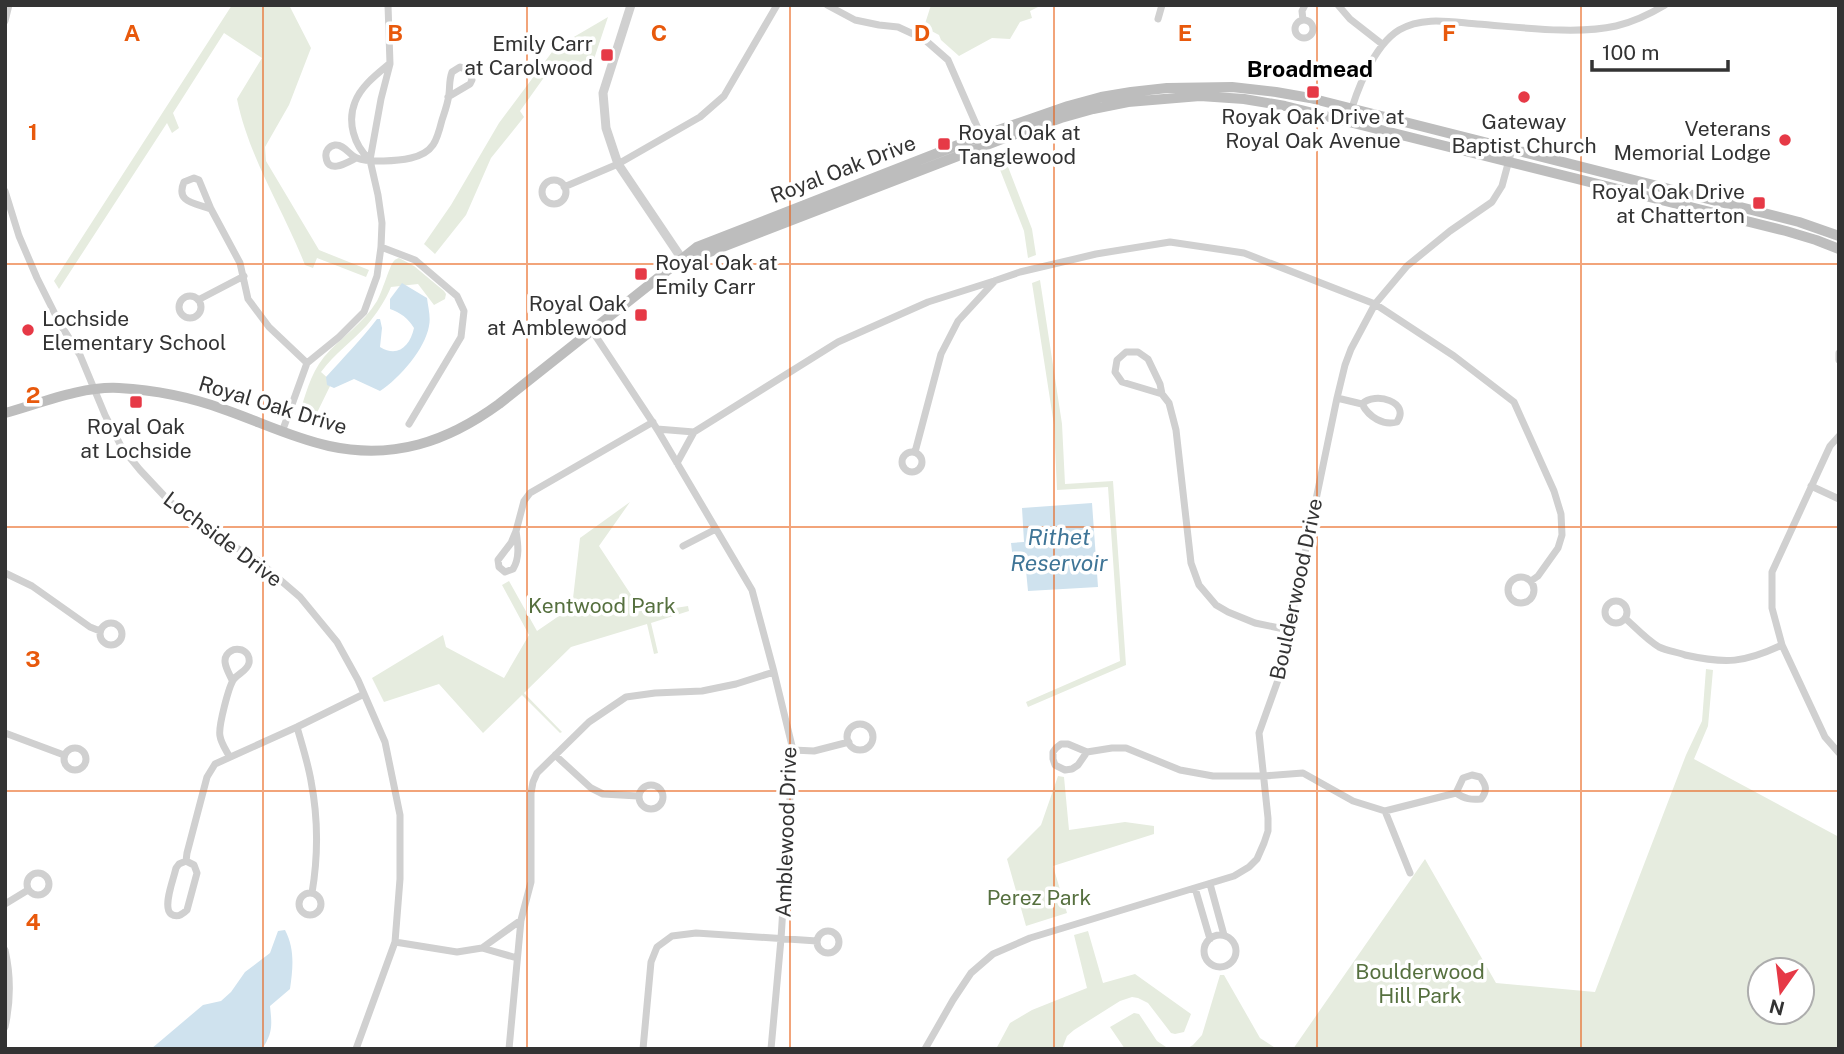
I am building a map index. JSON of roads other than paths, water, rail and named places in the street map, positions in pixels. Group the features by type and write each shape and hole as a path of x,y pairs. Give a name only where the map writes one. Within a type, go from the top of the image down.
{"main road":[{"name":"Royal Oak Drive","path":"5,413 95,388 119,388 162,392 222,408 282,432 329,446 359,450 407,447 449,435 474,422 682,259 707,253 1068,106 1132,92 1167,88 1232,88 1276,92 1351,108 1799,222 1839,236"},
{"name":"Royal Oak Drive","path":"983,141 1071,115 1128,102 1200,96 1244,99 1285,106 1509,161 1786,231 1839,249"}],"street":[{"path":"5,21 9,5"},
{"path":"282,432 307,363 340,337 364,312 377,276 382,223 370,160 390,64 388,5"},
{"path":"631,5 603,93 606,128 618,164 682,259"},
{"path":"564,187 618,164 699,117 724,96 777,5"},
{"path":"827,5 855,20 898,27 924,39 948,61 983,141"},
{"path":"1158,19 1162,5"},
{"path":"1303,20 1302,11 1305,5"},
{"path":"1338,5 1350,19 1382,44"},
{"path":"1348,121 1355,94 1382,44 1405,27 1440,21 1588,30 1618,26 1665,5"},
{"path":"370,160 360,151 353,131 355,101 360,92 390,64"},
{"path":"356,158 408,159 423,155 437,139 449,97"},
{"name":"Boulderwood Drive","path":"925,1049 971,973 993,954 1030,938 1234,876 1257,859 1268,831 1269,818 1259,733 1283,666 1345,365 1375,304 1407,266 1492,202 1502,186 1512,149"},
{"path":"211,209 187,201 181,192 184,182 188,179 199,180 237,257 248,299 270,327 307,363"},
{"name":"Lochside Drive","path":"5,191 19,236 37,278 60,324 80,355 104,415 121,448 169,502 211,533 257,560 300,597 337,642 385,742 400,815 400,879 395,942 356,1049"},
{"path":"677,463 694,432 838,342 928,302 1020,272 1096,254 1170,242 1244,253 1375,304 1454,356 1514,402 1562,514 1562,535 1558,548 1538,576 1531,581"},
{"path":"381,247 415,260 457,296 464,311 461,337 410,424"},
{"path":"198,300 244,276"},
{"path":"915,452 941,354 958,321 994,281"},
{"name":"Amblewood Drive","path":"591,329 655,425 752,590 774,672 793,750 771,1049"},
{"path":"1162,394 1122,382 1115,372 1121,355 1132,351 1144,354 1160,384 1162,394 1169,403 1176,430 1191,563 1199,585 1216,605 1227,612 1255,623 1289,630"},
{"path":"1839,352 1839,360"},
{"path":"1337,398 1362,404 1373,418 1390,424 1397,422 1401,416 1398,406 1381,399 1367,399 1362,404"},
{"path":"516,531 517,561 513,569 505,572 499,567 498,559 511,543 524,501 530,493 655,425 694,432"},
{"path":"1839,436 1830,446 1772,572 1772,608 1782,645 1825,737 1839,753"},
{"path":"1811,486 1839,499"},
{"path":"683,546 716,529"},
{"path":"5,573 32,586 90,627 100,631"},
{"path":"1625,618 1659,646 1669,651 1706,659 1743,659 1782,645"},
{"path":"509,1049 521,920 531,882 531,793 537,773 589,722 626,697 702,691 774,672"},
{"path":"229,756 220,737 221,722 232,680"},
{"path":"186,861 207,777 215,764 364,694"},
{"path":"296,727 311,779 315,805 316,855 312,892"},
{"path":"5,733 64,755"},
{"path":"793,750 814,751 849,742"},
{"path":"1087,752 1078,765 1065,770 1055,765 1052,759 1053,752 1061,744 1068,744 1087,752 1126,748 1180,770 1213,776 1303,773 1353,801 1385,811 1456,793"},
{"path":"555,755 591,788 603,793 638,796"},
{"path":"1385,811 1410,873"},
{"path":"186,861 194,865 197,873 187,910 184,914 174,916 167,910 166,905 176,868 186,861"},
{"path":"1210,884 1224,935 1235,947 1234,958 1226,965 1215,966 1206,959 1204,948 1216,935 1224,935"},
{"path":"1195,888 1210,939"},
{"path":"5,904 28,890"},
{"path":"482,948 521,920"},
{"path":"643,1049 651,962 657,947 672,936 696,933 817,942"},
{"path":"395,942 457,952 482,948 517,958"},
{"path":"5,950 11,987 5,1026"}],"water":[{"path":"402,283 427,298 430,316 427,335 410,362 396,379 380,391 354,379 334,388 327,385 326,377 377,319 380,319 382,328 380,347 398,351 410,340 414,328 404,316 390,309 390,299"},
{"name":"Rithet Reservoir","path":"1092,503 1098,587 1028,591 1025,560 1013,560 1011,543 1024,542 1022,508"},
{"path":"285,930 292,951 290,989 270,1006 271,1029 262,1049 151,1049 203,1005 221,1001 245,972 270,953 278,931"}],"place":[{"name":"Emily Carr at Carolwood","path":"607,55"},
{"name":"Royak Oak Drive at Royal Oak Avenue","path":"1313,92"},
{"name":"Gateway Baptist Church","path":"1524,97"},
{"name":"Veterans Memorial Lodge","path":"1785,140"},
{"name":"Royal Oak at Tanglewood","path":"944,144"},
{"name":"Royal Oak Drive at Chatterton","path":"1759,203"},
{"name":"Royal Oak at Emily Carr","path":"641,274"},
{"name":"Royal Oak at Amblewood","path":"641,315"},
{"name":"Lochside Elementary School","path":"28,330"},
{"name":"Royal Oak at Lochside","path":"136,402"}],"district":[{"name":"Broadmead","path":"1310,68"}],"park label":[{"name":"Kentwood Park","path":"602,605"},
{"name":"Perez Park","path":"1039,897"},
{"name":"Boulderwood Hill Park","path":"1420,983"}]}
